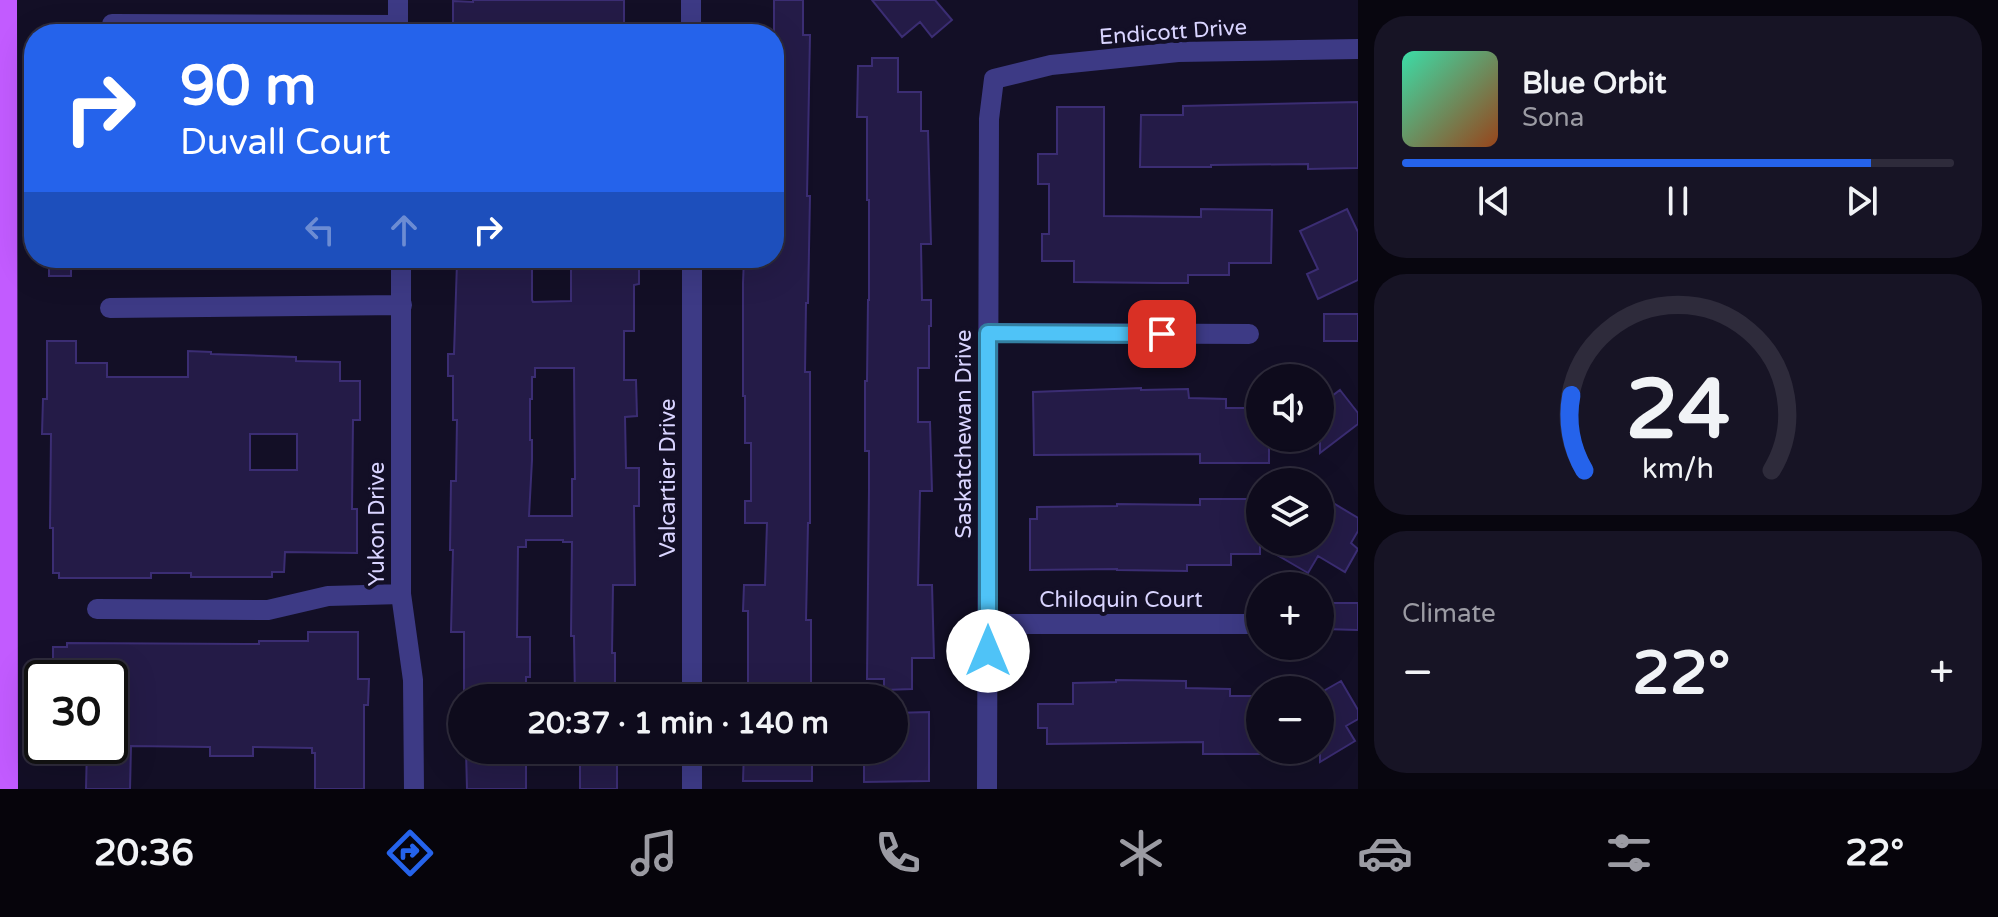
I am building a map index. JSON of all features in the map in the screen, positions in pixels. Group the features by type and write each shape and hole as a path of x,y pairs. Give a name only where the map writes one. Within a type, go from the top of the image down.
{"main road":[{"path":"7,0 8,789"}],"street":[{"path":"398,0 398,24"},
{"path":"691,0 691,24"},
{"name":"Endicott Drive","path":"994,79 1051,65 1178,52 1358,49"},
{"name":"Saskatchewan Drive","path":"987,789 989,119 994,79"},
{"name":"Yukon Drive","path":"401,268 401,594 413,680 414,789"},
{"name":"Valcartier Drive","path":"692,268 692,684"},
{"path":"110,308 402,305"},
{"path":"988,333 1249,334"},
{"path":"97,609 268,610 328,596 401,594"},
{"name":"Chiloquin Court","path":"988,624 1246,624"},
{"path":"692,764 692,789"}],"building":[{"path":"624,0 624,24 453,24 453,1"},
{"path":"774,0 803,0 803,35 810,35 805,372 810,372 810,523 806,620 811,620 811,684 748,684 748,611 743,611 744,585 765,585 767,523 745,523 745,501 751,501 751,443 745,443 743,396 744,268 784,268 784,24 774,24"},
{"path":"872,0 935,0 952,20 932,37 920,22 902,37"},
{"path":"872,58 898,58 898,92 921,92 921,131 928,131 931,244 921,244 922,300 931,300 931,326 929,368 918,368 918,422 930,422 932,491 920,491 918,585 932,585 934,658 912,658 912,689 908,689 908,684 884,684 884,679 867,679 869,451 865,451 865,381 869,200 867,117 857,117 858,66 872,66"},
{"path":"1358,102 1358,168 1308,169 1308,164 1140,167 1141,115 1183,115 1183,106"},
{"path":"1057,107 1104,107 1104,216 1201,217 1201,209 1272,210 1271,263 1229,263 1229,275 1188,275 1188,283 1161,283 1074,282 1074,261 1042,261 1042,234 1049,234 1049,184 1038,184 1038,154 1057,154"},
{"path":"1347,209 1358,232 1358,280 1318,299 1307,274 1318,269 1300,231"},
{"path":"49,268 71,268 71,276 49,276"},
{"path":"457,268 532,268 533,302 571,301 571,268 639,268 639,284 634,285 634,331 624,331 624,380 636,380 637,416 625,417 626,468 639,468 639,506 634,506 635,585 613,585 615,684 575,684 574,636 571,636 572,542 526,540 526,547 518,547 517,637 530,637 530,677 526,677 526,684 464,684 464,632 451,632 451,481 456,481 457,420 453,420 453,376 448,376 448,354 454,354","holes":["535,368 574,368 575,479 572,479 572,516 529,516 532,460 530,399"]},
{"path":"1324,314 1358,314 1358,341 1324,341"},
{"path":"47,341 76,341 76,363 107,363 107,377 188,377 188,351 340,362 340,381 360,381 360,420 353,420 352,509 357,509 357,553 285,552 284,572 272,572 272,577 191,577 191,573 151,573 151,578 59,578 59,573 53,573 53,528 50,528 51,434 42,434 43,399 47,399","holes":["250,434 297,434 297,470 250,470"]},
{"path":"1188,389 1189,398 1226,399 1226,408 1246,408 1246,452 1269,452 1269,463 1200,463 1200,454 1034,455 1033,392"},
{"path":"1340,390 1358,413 1358,424 1334,442 1334,394"},
{"path":"1200,499 1246,499 1246,554 1231,554 1231,565 1187,565 1187,571 1030,570 1030,519 1037,519 1037,507 1200,505"},
{"path":"1334,503 1358,518 1358,531 1351,543 1358,549 1345,572 1318,556 1334,556"},
{"path":"1279,556 1318,556 1306,572"},
{"path":"1334,603 1358,603 1358,630 1334,629"},
{"path":"308,632 358,632 358,679 369,679 368,705 364,705 364,789 315,789 315,753 312,753 312,748 253,747 253,756 210,756 210,747 131,746 130,789 86,789 87,764 128,764 128,660 53,660 53,647 67,647 67,643 259,644 259,641 308,641"},
{"path":"1186,681 1186,688 1230,689 1230,696 1246,696 1246,754 1203,754 1203,742 1047,744 1047,728 1038,728 1038,704 1073,704 1073,683"},
{"path":"1341,681 1358,710 1358,719 1346,726 1355,741 1334,754 1334,685"},
{"path":"929,712 929,781 864,782 864,764 908,764 908,713"},
{"path":"466,764 526,764 526,789 467,789"},
{"path":"580,764 617,764 617,789 580,789"},
{"path":"744,764 812,764 812,781 743,781"}],"route":[{"path":"988,651 988,333 1162,334"}]}
